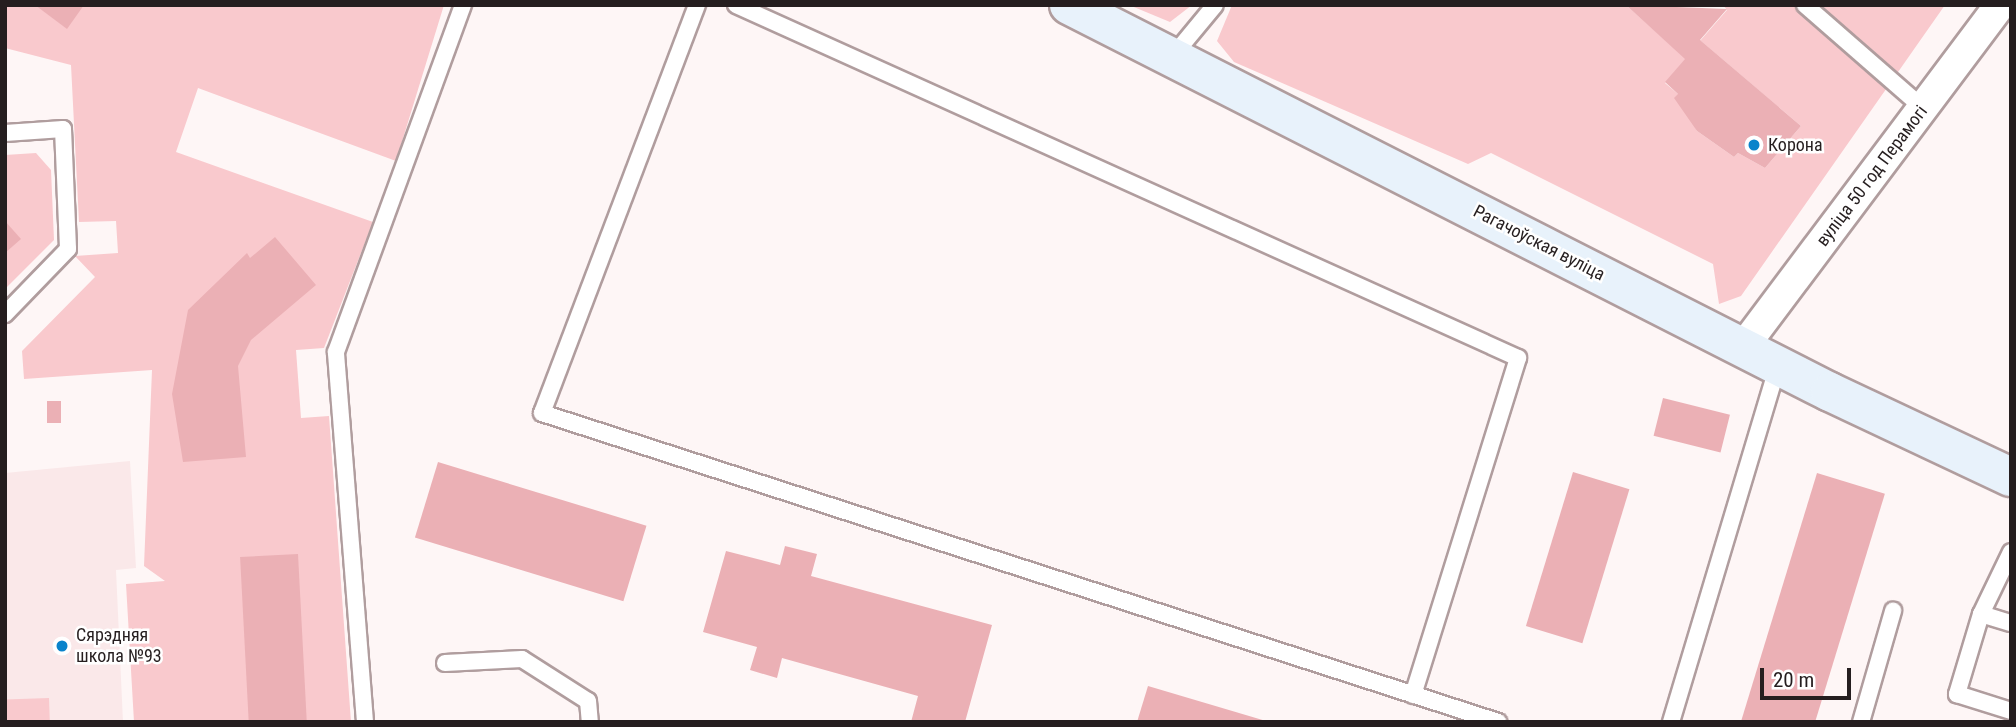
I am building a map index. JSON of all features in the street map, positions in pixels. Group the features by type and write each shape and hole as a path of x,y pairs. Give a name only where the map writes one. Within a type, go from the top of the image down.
{"street":[{"name":"Рагачоўская вуліца","path":"1069,5 1166,63 2011,477"},
{"name":"вуліца 50 год Перамогі","path":"1744,346 2000,5"}],"lane":[{"path":"365,722 336,352 463,5"},
{"path":"697,5 542,413 1498,722"},
{"path":"736,5 1518,358 1413,695"},
{"path":"1166,63 1215,5"},
{"path":"1805,5 1923,108"},
{"path":"5,133 63,130 68,249 5,314"},
{"path":"1671,722 1778,365"},
{"path":"2011,552 1981,614 1957,694 2011,711"},
{"path":"1861,722 1893,611"},
{"path":"1981,614 2011,623"},
{"path":"446,663 522,659 588,701 590,722"}],"shaded area":[{"path":"5,5 444,5 396,161 198,88 176,152 373,222 324,348 296,350 301,418 329,416 351,722 134,722 126,584 165,581 144,566 152,370 24,379 22,351 95,277 75,256 118,253 116,221 79,222 71,65 5,48"},
{"path":"1129,5 1192,5 1170,22"},
{"path":"1232,5 1626,5 1685,58 1727,10 1723,5 1945,5 1741,296 1719,304 1713,264 1491,153 1468,164 1234,62 1217,41","holes":["1701,41 1801,126 1765,168 1738,153 1734,157 1697,131 1678,94 1665,83"]},
{"path":"36,153 51,170 54,240 5,289 5,155"},
{"name":"Сярэдняя школа №93","path":"130,461 136,568 116,570 123,722 5,722 5,473"},
{"path":"49,698 50,722 6,722 5,700"}],"building":[{"path":"35,5 84,5 67,29"},
{"path":"1626,5 1727,9 1700,40 1801,126 1765,168 1738,153 1734,157 1697,131 1674,98 1678,94 1665,82 1685,59"},
{"path":"5,221 21,239 5,253"},
{"path":"275,237 316,285 251,340 238,366 246,457 183,462 172,394 188,310 247,253 250,258"},
{"path":"1663,398 1730,415 1721,453 1654,436"},
{"path":"47,401 61,401 61,423 47,423"},
{"path":"438,462 646,526 623,601 415,538"},
{"path":"1573,472 1629,489 1582,643 1526,626"},
{"path":"1817,473 1885,494 1815,722 1741,722"},
{"path":"785,546 817,554 811,576 992,625 965,722 911,722 918,696 782,658 777,678 750,670 757,647 703,632 726,551 780,565"},
{"path":"298,554 307,722 249,722 240,557"},
{"path":"1148,686 1266,721 1266,722 1137,722"}],"place":[{"name":"Корона","path":"1754,145"},
{"name":"Сярэдняя школа №93","path":"62,646"}]}
